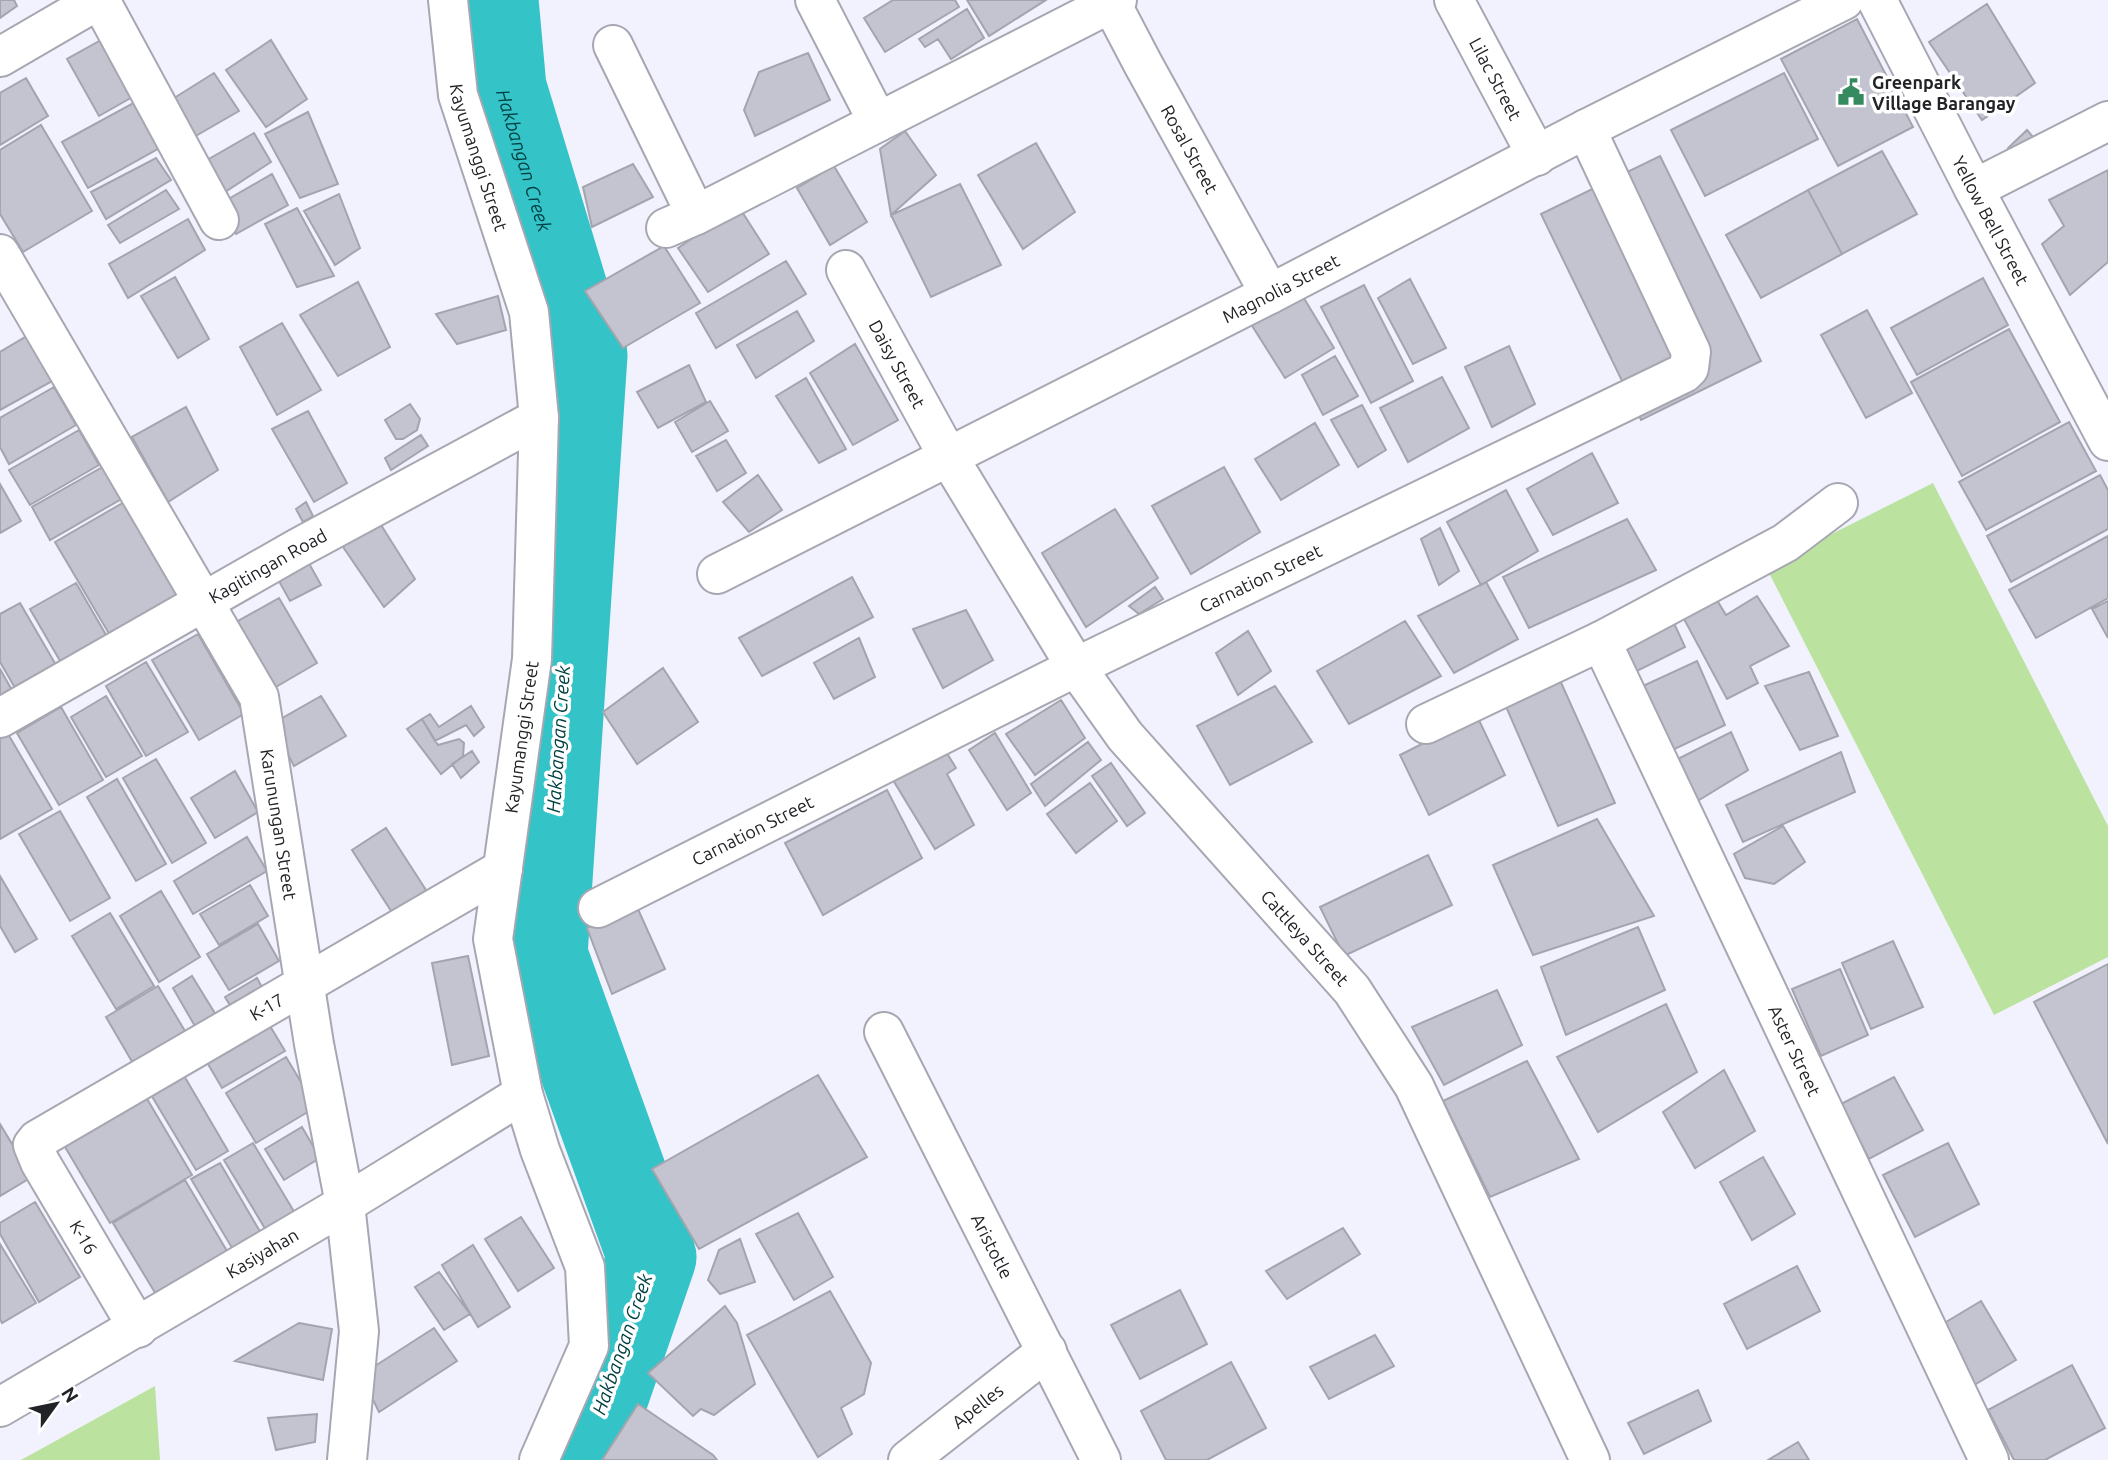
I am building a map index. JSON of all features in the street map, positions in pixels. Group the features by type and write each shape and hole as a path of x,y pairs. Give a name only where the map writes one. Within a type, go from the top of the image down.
{"street":[{"path":"0,57 99,0 219,220"},
{"name":"Kayumanggi Street","path":"448,0 458,95 529,312 539,418 532,659 494,939 523,1094 540,1150 585,1267 589,1304 589,1346 539,1460"},
{"path":"815,0 878,122"},
{"name":"Lilac Street","path":"1454,0 1537,156"},
{"name":"Magnolia Street","path":"716,574 1844,0"},
{"name":"Yellow Bell Street","path":"1877,0 2108,441"},
{"name":"Rosal Street","path":"613,45 681,222 1114,1 1143,64 1270,294"},
{"path":"1974,189 2108,121"},
{"name":"Carnation Street","path":"598,908 1076,667 1684,373 1689,368 1691,352 1586,129"},
{"name":"Karunungan Street","path":"0,254 11,299 205,602 259,697 305,985 345,1205 359,1331 347,1460"},
{"name":"Daisy Street","path":"846,270 948,457"},
{"name":"Kagitingan Road","path":"0,718 298,548 539,418"},
{"name":"Cattleya Street","path":"948,457 1076,667 1125,736 1352,990 1414,1086 1590,1460"},
{"path":"1426,723 1601,641 1785,542 1838,503"},
{"name":"Aster Street","path":"1601,641 1989,1460"},
{"name":"K-17","path":"33,1145 44,1134 503,869"},
{"name":"Aristotle","path":"884,1032 1101,1460"},
{"name":"Kasiyahan","path":"0,1407 345,1205 523,1094"},
{"name":"K-16","path":"33,1145 40,1162 138,1328"},
{"name":"Apelles","path":"908,1460 1047,1351"}],"green space":[{"path":"1933,483 2108,826 2108,957 1994,1015 1766,567"},
{"path":"155,1386 160,1460 21,1460"}],"building":[{"path":"0,0 14,0 17,6 0,18"},
{"path":"893,0 955,0 959,7 885,52 864,18"},
{"path":"967,0 1046,0 989,36"},
{"path":"1987,4 2035,83 1982,120 1929,42"},
{"path":"967,9 984,38 951,59 938,39 925,47 919,39"},
{"path":"1857,19 1913,127 1838,166 1781,59"},
{"path":"110,35 143,91 99,116 67,59"},
{"path":"271,40 307,99 266,127 226,70"},
{"path":"808,53 830,100 755,136 744,110 759,72"},
{"path":"214,73 239,111 187,141 163,105"},
{"path":"1784,73 1818,139 1705,196 1671,130"},
{"path":"26,78 48,116 0,145 0,93"},
{"path":"137,101 163,146 88,188 62,142"},
{"path":"308,112 338,184 300,198 265,134"},
{"path":"41,125 92,211 23,252 0,214 0,150"},
{"path":"2027,130 2038,143 2017,159 2008,148"},
{"path":"905,131 936,175 891,215 880,149"},
{"path":"254,133 271,162 219,196 195,167"},
{"path":"1036,143 1075,212 1023,249 978,175"},
{"path":"1882,151 1917,214 1842,254 1808,190"},
{"path":"1660,156 1761,361 1641,420 1541,214"},
{"path":"156,158 171,180 106,219 91,192"},
{"path":"633,164 653,197 592,227 583,187"},
{"path":"834,166 867,222 830,245 797,188"},
{"path":"2108,170 2108,262 2070,295 2042,244 2064,226 2049,200"},
{"path":"272,174 288,205 236,234 218,205"},
{"path":"960,184 1001,265 931,297 891,215"},
{"path":"166,190 179,209 120,243 108,225"},
{"path":"1808,190 1842,254 1761,298 1726,235"},
{"path":"339,194 360,248 335,265 304,211"},
{"path":"739,207 769,254 708,292 678,248"},
{"path":"297,208 334,276 297,287 265,224"},
{"path":"188,219 205,250 128,298 109,264"},
{"path":"664,246 700,303 623,348 585,291"},
{"path":"786,261 806,294 716,348 696,313"},
{"path":"175,277 209,339 178,358 141,296"},
{"path":"1983,278 2008,325 1917,375 1891,328"},
{"path":"1410,279 1446,348 1413,364 1378,298"},
{"path":"358,282 390,347 338,376 300,315"},
{"path":"1364,285 1413,381 1371,403 1321,307"},
{"path":"1302,295 1334,348 1285,378 1251,324"},
{"path":"498,296 506,330 457,344 436,314"},
{"path":"1867,310 1912,393 1866,418 1821,335"},
{"path":"797,311 814,341 756,378 737,345"},
{"path":"282,323 321,390 277,415 240,347"},
{"path":"2009,329 2060,422 1962,476 1911,382"},
{"path":"27,336 52,381 0,410 0,352"},
{"path":"855,344 898,420 853,445 810,373"},
{"path":"1509,346 1535,404 1492,427 1465,367"},
{"path":"1335,356 1358,396 1323,415 1302,375"},
{"path":"689,365 706,402 658,428 637,392"},
{"path":"1442,377 1469,428 1408,462 1380,408"},
{"path":"806,378 846,449 819,463 776,396"},
{"path":"54,387 76,425 9,464 0,447 0,418"},
{"path":"710,401 728,431 692,452 675,422"},
{"path":"410,404 420,419 417,430 403,439 396,439 385,420"},
{"path":"1362,405 1386,450 1358,467 1331,420"},
{"path":"186,407 218,470 168,502 132,437"},
{"path":"308,411 347,483 314,502 272,429"},
{"path":"2069,422 2096,471 1986,530 1959,482"},
{"path":"1315,423 1339,465 1281,500 1255,459"},
{"path":"79,430 99,465 30,505 9,470"},
{"path":"421,435 428,446 391,470 385,458"},
{"path":"726,440 746,473 717,491 696,456"},
{"path":"1592,453 1618,503 1553,535 1527,489"},
{"path":"106,465 125,497 50,540 32,507"},
{"path":"1224,467 1260,532 1191,574 1152,506"},
{"path":"758,475 782,510 749,532 723,502"},
{"path":"2100,475 2108,490 2108,529 2011,582 1987,536"},
{"path":"0,484 21,521 0,533"},
{"path":"1506,490 1538,551 1481,585 1447,522"},
{"path":"126,501 181,597 111,637 55,542"},
{"path":"306,502 313,516 303,522 296,509"},
{"path":"1115,509 1158,578 1086,627 1042,553"},
{"path":"376,517 415,579 384,607 339,541"},
{"path":"1627,519 1656,570 1529,628 1503,577"},
{"path":"1440,528 1459,571 1439,585 1421,539"},
{"path":"2108,536 2108,598 2036,638 2009,590"},
{"path":"306,558 321,585 290,601 275,574"},
{"path":"852,577 873,617 762,676 739,638"},
{"path":"1486,582 1518,639 1454,673 1418,616"},
{"path":"76,583 113,647 67,673 30,609"},
{"path":"1155,587 1163,599 1139,614 1129,606"},
{"path":"1757,596 1789,646 1750,666 1758,683 1727,699 1683,617 1715,597 1726,615"},
{"path":"279,598 317,663 269,691 231,625"},
{"path":"2108,601 2108,638 2092,609"},
{"path":"20,603 63,677 22,700 0,662 0,614"},
{"path":"966,610 993,660 943,688 913,629"},
{"path":"1405,621 1441,676 1349,724 1317,671"},
{"path":"1673,621 1685,647 1629,675 1617,648"},
{"path":"1248,631 1271,671 1238,695 1216,653"},
{"path":"198,634 244,714 199,740 152,660"},
{"path":"859,638 875,677 834,699 814,663"},
{"path":"1697,661 1725,725 1662,755 1632,691"},
{"path":"146,662 188,732 146,756 106,686"},
{"path":"663,668 698,722 637,764 603,712"},
{"path":"0,669 17,699 0,709"},
{"path":"1809,672 1838,736 1800,750 1765,686"},
{"path":"1559,678 1615,803 1558,826 1504,702"},
{"path":"1275,686 1312,742 1230,785 1197,726"},
{"path":"106,696 142,756 106,777 71,717"},
{"path":"321,696 346,736 294,766 272,724"},
{"path":"1061,700 1085,738 1035,775 1006,734"},
{"path":"471,706 484,727 474,736 466,725 435,741 422,719 430,714 439,727"},
{"path":"61,707 103,780 59,805 17,733"},
{"path":"1477,716 1505,775 1429,815 1400,755"},
{"path":"422,719 438,745 459,739 464,743 463,756 441,774 407,729"},
{"path":"1731,732 1748,770 1696,802 1670,763"},
{"path":"995,733 1031,793 1007,810 969,750"},
{"path":"8,734 52,809 0,839 0,739"},
{"path":"1088,742 1101,760 1045,806 1031,784"},
{"path":"945,750 956,768 947,774 974,825 935,849 893,780"},
{"path":"472,751 479,762 461,778 452,764"},
{"path":"1841,752 1855,792 1743,842 1726,805"},
{"path":"156,759 206,843 172,863 123,778"},
{"path":"1111,763 1145,813 1127,826 1092,776"},
{"path":"235,771 258,812 215,838 191,798"},
{"path":"117,779 166,864 136,881 87,797"},
{"path":"1090,783 1117,821 1076,853 1047,814"},
{"path":"887,790 922,858 823,915 785,843"},
{"path":"60,811 110,898 70,921 19,834"},
{"path":"1597,819 1654,916 1533,955 1493,865"},
{"path":"1783,826 1805,862 1774,884 1745,878 1734,854"},
{"path":"386,828 426,890 393,914 352,850"},
{"path":"247,837 267,871 193,914 174,881"},
{"path":"1428,855 1452,905 1344,956 1320,907"},
{"path":"0,876 37,939 15,952 0,926"},
{"path":"250,885 268,916 219,945 200,914"},
{"path":"161,891 200,957 159,982 120,916"},
{"path":"637,907 665,969 612,994 587,928"},
{"path":"110,913 154,986 116,1009 72,936"},
{"path":"258,924 279,961 229,990 207,954"},
{"path":"1638,927 1665,990 1566,1035 1541,967"},
{"path":"1893,941 1923,1007 1871,1029 1842,963"},
{"path":"468,956 489,1056 452,1065 432,963"},
{"path":"2108,964 2108,1144 2034,1002"},
{"path":"1840,969 1868,1035 1821,1056 1792,989"},
{"path":"192,976 221,1023 200,1035 173,988"},
{"path":"257,978 269,1000 238,1018 225,997"},
{"path":"158,986 191,1041 138,1072 106,1017"},
{"path":"1497,990 1522,1045 1444,1085 1412,1027"},
{"path":"1666,1004 1697,1072 1598,1132 1557,1057"},
{"path":"267,1021 285,1051 222,1088 205,1059"},
{"path":"286,1057 316,1107 256,1143 226,1093"},
{"path":"1527,1061 1579,1159 1490,1197 1443,1101"},
{"path":"1724,1070 1755,1131 1695,1168 1663,1112"},
{"path":"183,1074 228,1151 196,1170 150,1093"},
{"path":"818,1075 867,1157 699,1249 652,1169"},
{"path":"1894,1077 1923,1130 1869,1159 1841,1104"},
{"path":"140,1087 192,1175 110,1223 58,1135"},
{"path":"0,1124 32,1177 0,1196"},
{"path":"302,1127 320,1158 284,1180 265,1149"},
{"path":"253,1143 302,1225 273,1242 224,1160"},
{"path":"1948,1143 1979,1204 1915,1237 1883,1175"},
{"path":"1763,1157 1795,1214 1752,1240 1720,1182"},
{"path":"220,1163 269,1247 241,1263 191,1179"},
{"path":"185,1180 237,1268 166,1311 113,1223"},
{"path":"35,1202 80,1277 39,1302 0,1234 0,1223"},
{"path":"798,1213 833,1277 794,1300 756,1234"},
{"path":"521,1217 554,1268 518,1291 485,1239"},
{"path":"1343,1228 1360,1254 1287,1299 1266,1271"},
{"path":"740,1239 755,1282 720,1294 708,1280 719,1250"},
{"path":"0,1244 36,1303 2,1323 0,1319"},
{"path":"473,1245 510,1307 478,1327 442,1265"},
{"path":"1797,1266 1820,1311 1747,1349 1724,1304"},
{"path":"439,1272 470,1314 444,1330 415,1287"},
{"path":"1180,1290 1207,1344 1140,1379 1111,1325"},
{"path":"830,1291 871,1363 864,1394 841,1408 852,1434 818,1457 747,1335"},
{"path":"1981,1301 2016,1360 1971,1387 1936,1328"},
{"path":"725,1306 737,1323 755,1384 714,1415 701,1409 693,1416 648,1373"},
{"path":"299,1323 332,1329 323,1380 235,1361"},
{"path":"434,1328 457,1361 379,1412 361,1375"},
{"path":"1375,1335 1394,1366 1329,1399 1310,1367"},
{"path":"1231,1362 1266,1428 1207,1460 1166,1460 1141,1411"},
{"path":"2072,1365 2105,1428 2045,1460 2014,1460 1988,1410"},
{"path":"1698,1390 1711,1421 1644,1454 1628,1423"},
{"path":"638,1404 713,1455 717,1460 602,1460"},
{"path":"317,1414 315,1442 276,1450 268,1418"},
{"path":"1798,1442 1809,1460 1768,1460"}],"waterway":[{"name":"Hakbangan Creek","path":"494,0 502,88 583,355 543,955 652,1257 582,1460"}],"place":[{"name":"Greenpark Village Barangay","path":"1851,92"}]}
